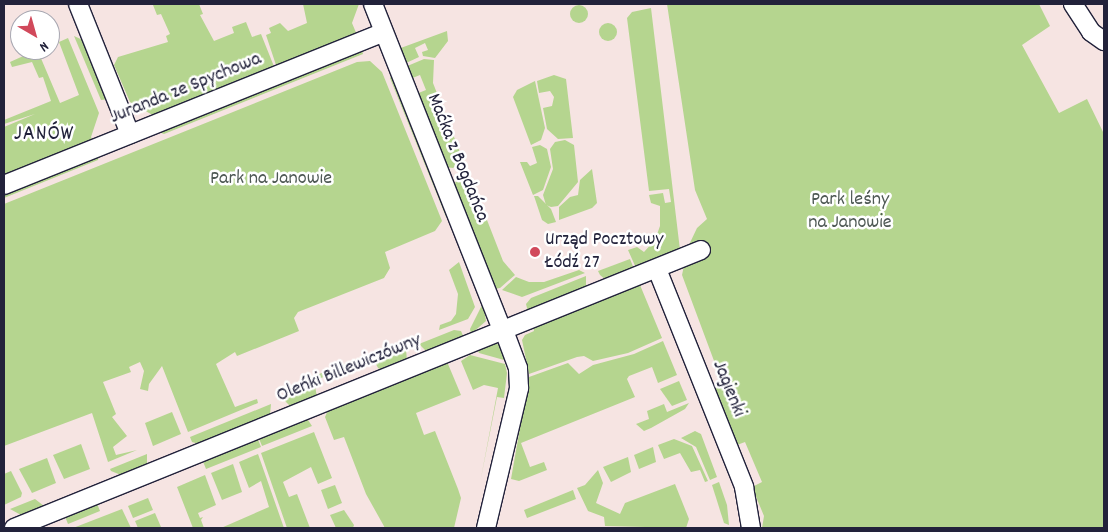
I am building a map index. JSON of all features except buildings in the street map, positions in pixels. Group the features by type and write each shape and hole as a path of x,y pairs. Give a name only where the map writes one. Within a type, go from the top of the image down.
{"street":[{"path":"78,4 130,134"},
{"name":"Maćka z Bogdańca","path":"373,4 502,329"},
{"path":"1073,4 1091,32 1104,41"},
{"name":"Juranda ze Spychowa","path":"4,185 383,33"},
{"name":"Oleńki Billewiczówny","path":"14,528 701,250"},
{"name":"Jagienki","path":"657,269 744,487 751,528"},
{"path":"486,528 519,388 518,368 502,329"}],"green space":[{"path":"199,4 203,14 200,15 214,41 234,33 232,27 246,22 252,37 261,34 275,69 156,117 130,102 114,65 118,57 168,42 166,36 170,34 161,14 157,15 153,5"},
{"path":"303,4 359,4 352,23 357,35 277,68 266,35 271,33 269,28 280,23 288,31 307,23"},
{"name":"Park leśny na Janowie","path":"667,4 1039,4 1050,26 1022,45 1059,113 1087,99 1104,134 1104,528 762,528 764,516 752,487 762,482 745,442 737,445 713,389 723,385 682,275 688,247 697,228 707,219 695,190"},
{"path":"575,5 583,5 588,10 586,21 575,23 570,18 570,10"},
{"path":"651,8 680,250 636,268 628,250 637,247 644,252 655,240 660,226 660,206 651,203 649,195 663,193 665,203 671,202 669,189 649,191 627,18 632,12"},
{"path":"604,23 612,23 617,28 615,39 604,41 599,36 599,28"},
{"path":"447,31 448,41 435,58 423,56 422,52 428,50 425,43 415,48 419,57 404,64 398,49"},
{"path":"74,36 85,41 109,99 101,100"},
{"path":"68,38 99,113 91,137 93,141 4,177 4,127 35,114 4,124 4,120 51,101 43,77 39,78 32,62 12,67 10,62 14,60 42,60 60,103 79,95 60,42"},
{"path":"362,50 363,54 164,134 159,132"},
{"path":"424,59 434,60 433,83 463,160 453,168 445,167 416,94 426,90 420,75 410,79 405,67"},
{"name":"Park na Janowie","path":"370,61 382,72 442,221 435,231 385,252 390,268 384,278 298,312 294,318 299,331 237,356 235,352 216,364 235,407 257,399 258,403 188,432 162,366 149,384 148,391 140,389 144,371 140,362 129,367 131,372 103,382 116,414 112,417 127,436 113,447 116,455 137,450 108,462 92,413 4,446 4,204 357,62"},
{"path":"393,73 449,212 446,217 390,78"},
{"path":"554,75 566,79 573,138 558,139 547,129 543,108 552,106 554,97 550,91 539,93 537,81"},
{"path":"535,81 545,128 541,140 531,145 513,97 517,90"},
{"path":"565,140 574,145 578,182 558,206 551,207 546,205 543,195 553,169 550,149 555,142"},
{"path":"540,145 547,149 551,167 543,190 533,195 520,162 527,162 530,166 537,163 532,147"},
{"path":"99,156 98,160 4,198 4,194"},
{"path":"592,169 597,203 592,208 559,220 559,207 570,197 578,195 580,180"},
{"path":"467,177 471,179 503,261 515,275 500,288 494,289 453,188 457,179"},
{"path":"534,196 538,196 551,209 556,222 548,224 542,220"},
{"path":"630,259 634,269 606,280 598,271"},
{"path":"459,262 475,307 468,319 439,330 440,325 451,321 456,314 458,294 449,270"},
{"path":"579,270 585,273 522,297 502,290 516,277 529,282 544,282"},
{"path":"586,276 586,288 528,312 526,304 531,298"},
{"path":"640,285 662,338 628,353 593,361 584,356 577,357 529,374 522,340 525,335 534,331 533,326"},
{"path":"483,303 486,321 471,334 470,329"},
{"path":"454,330 461,331 464,338 427,352 419,344"},
{"path":"663,341 677,375 658,383 652,367 629,376 627,379 635,397 521,443 530,467 544,462 547,470 519,481 511,479 529,377 568,363 579,374 593,365 634,354"},
{"path":"493,343 500,345 507,356 504,360 479,353 477,349"},
{"path":"390,346 392,350 301,386 304,380"},
{"path":"406,349 407,361 382,370 378,368 375,362"},
{"path":"470,355 505,364 507,373 504,398 497,397 480,483 498,388 484,385 473,390 461,361"},
{"path":"444,362 448,364 461,395 416,413 424,435 435,431 461,498 454,528 385,528 366,494 344,437 334,440 325,417 329,408"},
{"path":"679,381 687,400 672,406 660,389"},
{"path":"315,386 317,397 291,407 283,399"},
{"path":"689,403 685,409 644,431 636,424 649,419 647,411 664,404 667,412"},
{"path":"271,404 270,415 199,444 192,442 190,437"},
{"path":"172,412 181,434 153,446 145,423"},
{"path":"306,417 312,426 262,446 258,436"},
{"path":"695,431 701,434 717,477 710,480 696,447 681,438"},
{"path":"314,432 332,478 318,484 311,467 283,482 289,497 297,494 310,528 287,528 261,453"},
{"path":"257,437 261,447 206,469 202,459"},
{"path":"674,439 692,446 708,481 705,482 700,470 691,472 680,453 664,459 658,445"},
{"path":"81,444 90,469 64,479 53,455"},
{"path":"653,447 656,462 639,469 634,455"},
{"path":"147,454 147,464 121,475 110,469"},
{"path":"258,454 284,528 221,528 269,507 261,481 249,488 239,462"},
{"path":"628,457 631,472 611,482 603,467"},
{"path":"47,458 56,483 32,493 19,469"},
{"path":"233,464 242,492 222,500 211,473"},
{"path":"598,470 603,483 596,503 620,514 625,503 675,484 689,519 686,528 605,526 604,517 588,511 577,488 585,485"},
{"path":"11,471 22,493 21,497 4,505 4,474"},
{"path":"205,475 216,505 198,513 200,518 203,517 201,520 204,528 193,528 177,487"},
{"path":"719,482 727,505 729,525 724,523 712,485"},
{"path":"335,485 342,503 328,509 321,490"},
{"path":"573,490 576,499 527,518 524,510"},
{"path":"148,498 153,510 133,518 128,506"},
{"path":"35,499 44,506 21,515 10,509"},
{"path":"96,501 100,511 68,524 64,514"},
{"path":"122,509 131,528 73,528"},
{"path":"344,510 354,525 353,528 336,528 330,515"},
{"path":"155,513 161,527 138,528 135,521"}],"place":[{"name":"Urząd Pocztowy Łódź 27","path":"535,252"}],"district":[{"name":"JANÓW","path":"44,135"}]}
